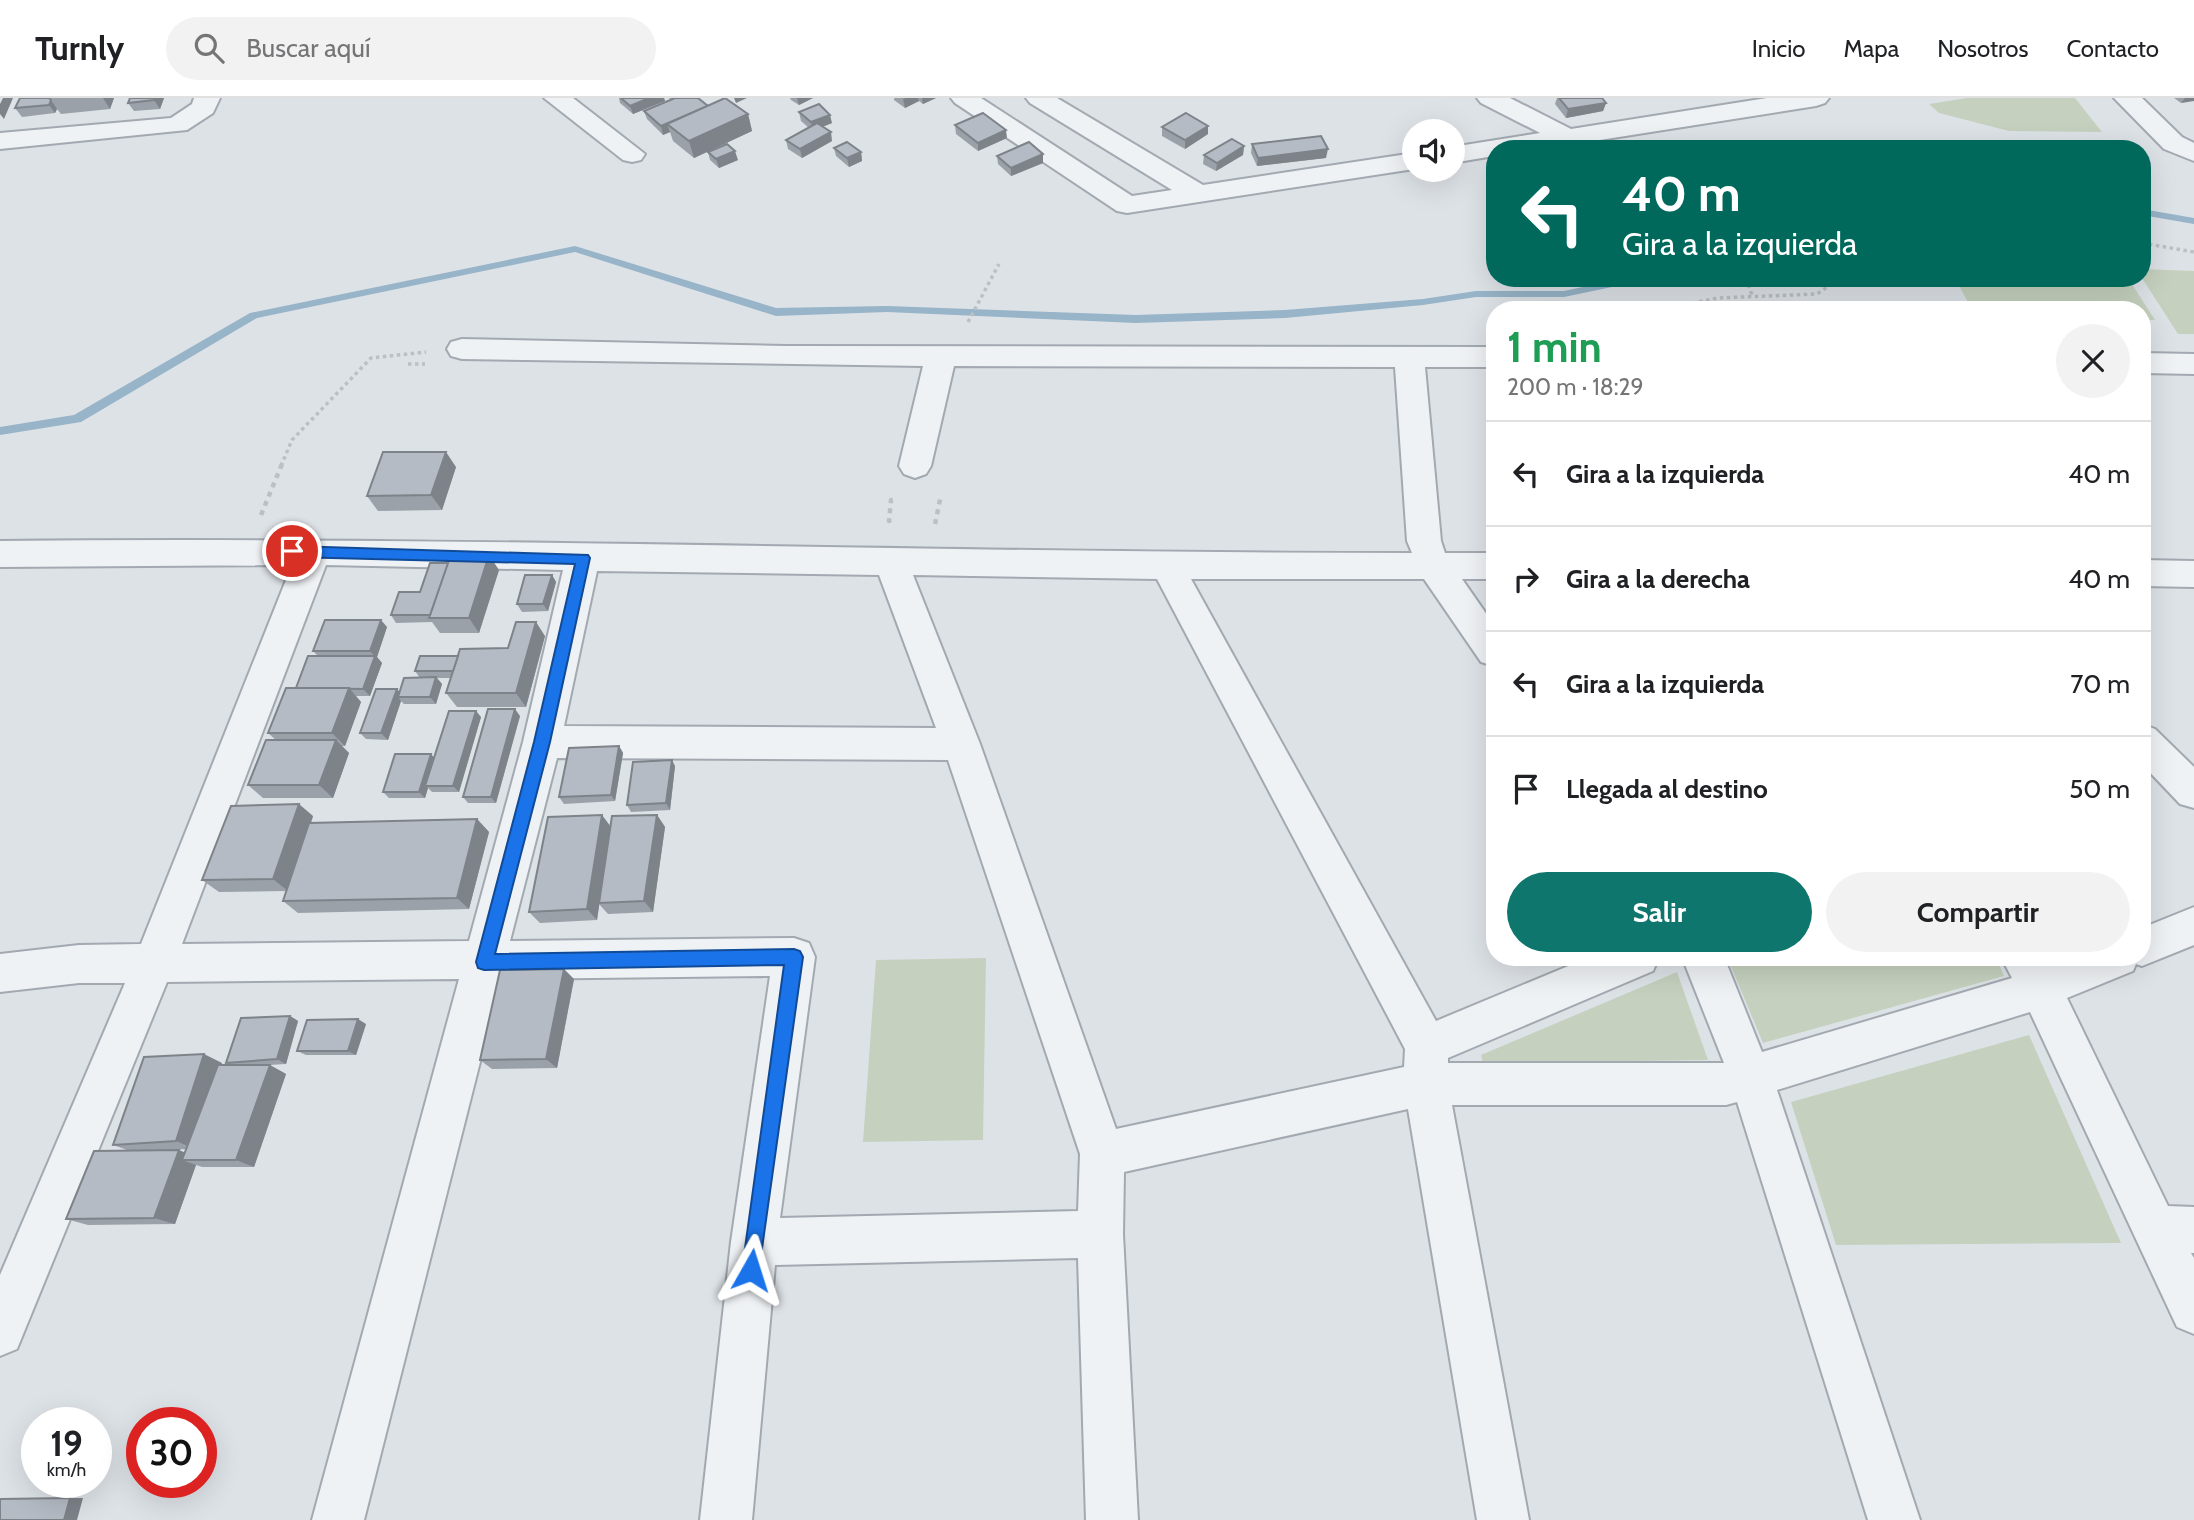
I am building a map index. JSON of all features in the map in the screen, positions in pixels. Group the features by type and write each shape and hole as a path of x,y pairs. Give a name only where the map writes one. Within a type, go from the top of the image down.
{"street":[{"path":"0,141 178,125 204,108 207,98"},
{"path":"557,98 632,154"},
{"path":"964,98 1127,205 1402,163"},
{"path":"1039,98 1198,194"},
{"path":"1490,98 1568,137"},
{"path":"1549,140 1816,98"},
{"path":"2127,98 2173,143 2194,153"},
{"path":"1465,153 1486,150"},
{"path":"462,349 785,356 1486,357"},
{"path":"915,466 941,356"},
{"path":"1409,357 1424,541 1433,565 1486,641"},
{"path":"2151,363 2194,363"},
{"path":"0,554 247,551 1167,566 1486,566"},
{"path":"0,1332 154,964 314,552"},
{"path":"338,1520 542,742 583,558"},
{"path":"891,562 961,744 1102,1154 1100,1234 1112,1520"},
{"path":"1167,566 1426,1065 1503,1520"},
{"path":"2151,573 2194,574"},
{"path":"542,742 961,744"},
{"path":"2151,749 2194,792"},
{"path":"2151,943 2194,926"},
{"path":"0,973 79,964 794,957 754,1242 726,1520"},
{"path":"1102,1154 1426,1065 1620,966"},
{"path":"1707,966 1751,1077 1894,1520"},
{"path":"1426,1065 1726,1084 2032,973 2070,966"},
{"path":"2032,973 2176,1229 2194,1310"},
{"path":"754,1242 1100,1234"}],"path":[{"path":"2151,245 2194,252"},
{"path":"966,326 999,264"},
{"path":"1749,287 1752,295"},
{"path":"1703,301 1752,295 1817,294 1827,287"},
{"path":"247,551 292,440 371,358 462,349"}],"green space":[{"path":"1967,98 2075,98 2102,132 2009,131 1939,113 1929,104"},
{"path":"2151,269 2194,271 2194,334 2178,334 2148,287 2151,287"},
{"path":"1960,287 2134,287 2143,301 1967,301"},
{"path":"986,958 983,1140 863,1142 876,960"},
{"path":"1731,966 2000,966 2004,976 1763,1043"},
{"path":"1677,972 1708,1060 1483,1063 1481,1055"},
{"path":"2029,1035 2121,1243 1836,1245 1791,1102"}],"building":[{"path":"20,98 51,100 49,105 15,108"},
{"path":"130,98 155,98 128,103"},
{"path":"621,98 649,98 630,106"},
{"path":"675,98 698,98 708,106 661,126 644,111"},
{"path":"725,98 748,114 689,141 667,124"},
{"path":"1559,98 1602,98 1606,103 1568,109"},
{"path":"819,104 830,115 811,122 799,112"},
{"path":"983,113 1006,130 978,143 955,125"},
{"path":"1186,113 1208,126 1185,140 1162,127"},
{"path":"817,123 831,132 800,149 786,140"},
{"path":"1321,136 1328,149 1258,158 1252,144"},
{"path":"1232,139 1244,146 1217,163 1204,155"},
{"path":"847,142 861,152 847,158 834,148"},
{"path":"1029,142 1043,154 1011,168 997,156"},
{"path":"727,144 735,151 716,159 708,152"},
{"path":"383,452 446,452 431,495 367,496"},
{"path":"489,555 469,618 429,618 450,556"},
{"path":"430,563 448,563 430,615 391,615 399,592 420,592"},
{"path":"525,575 552,575 543,604 517,604"},
{"path":"325,620 381,620 370,651 313,651"},
{"path":"516,622 536,622 516,693 446,693 460,649 508,648"},
{"path":"308,656 375,656 363,689 296,688"},
{"path":"420,656 458,656 453,671 415,671"},
{"path":"436,677 430,697 398,697 404,678"},
{"path":"286,688 349,688 332,733 268,733"},
{"path":"376,689 397,689 381,733 360,733"},
{"path":"488,709 515,709 491,797 463,797"},
{"path":"449,711 476,711 453,786 425,786"},
{"path":"266,740 336,740 319,785 248,785"},
{"path":"619,746 611,795 559,797 569,748"},
{"path":"395,754 431,754 419,792 383,792"},
{"path":"672,760 666,803 627,805 633,762"},
{"path":"299,804 273,879 202,880 231,806"},
{"path":"602,815 587,909 529,912 548,817"},
{"path":"657,815 644,901 599,903 612,816"},
{"path":"477,819 457,898 283,901 309,823"},
{"path":"564,969 546,1059 480,1060 500,970"},
{"path":"290,1016 277,1059 226,1063 241,1018"},
{"path":"358,1019 348,1051 297,1051 307,1020"},
{"path":"204,1054 176,1141 113,1145 144,1057"},
{"path":"218,1065 270,1065 236,1160 182,1160"},
{"path":"179,1150 154,1218 66,1219 94,1151"},
{"path":"70,1498 64,1520 0,1520 0,1499"}],"waterway":[{"path":"2151,215 2194,221"},
{"path":"0,431 77,419 254,315 575,249 776,312 887,309 1136,319 1285,314 1423,302 1476,294 1564,294 1598,287"}],"route":[{"path":"292,551 583,558 542,742 484,962 794,957 751,1270"}]}
